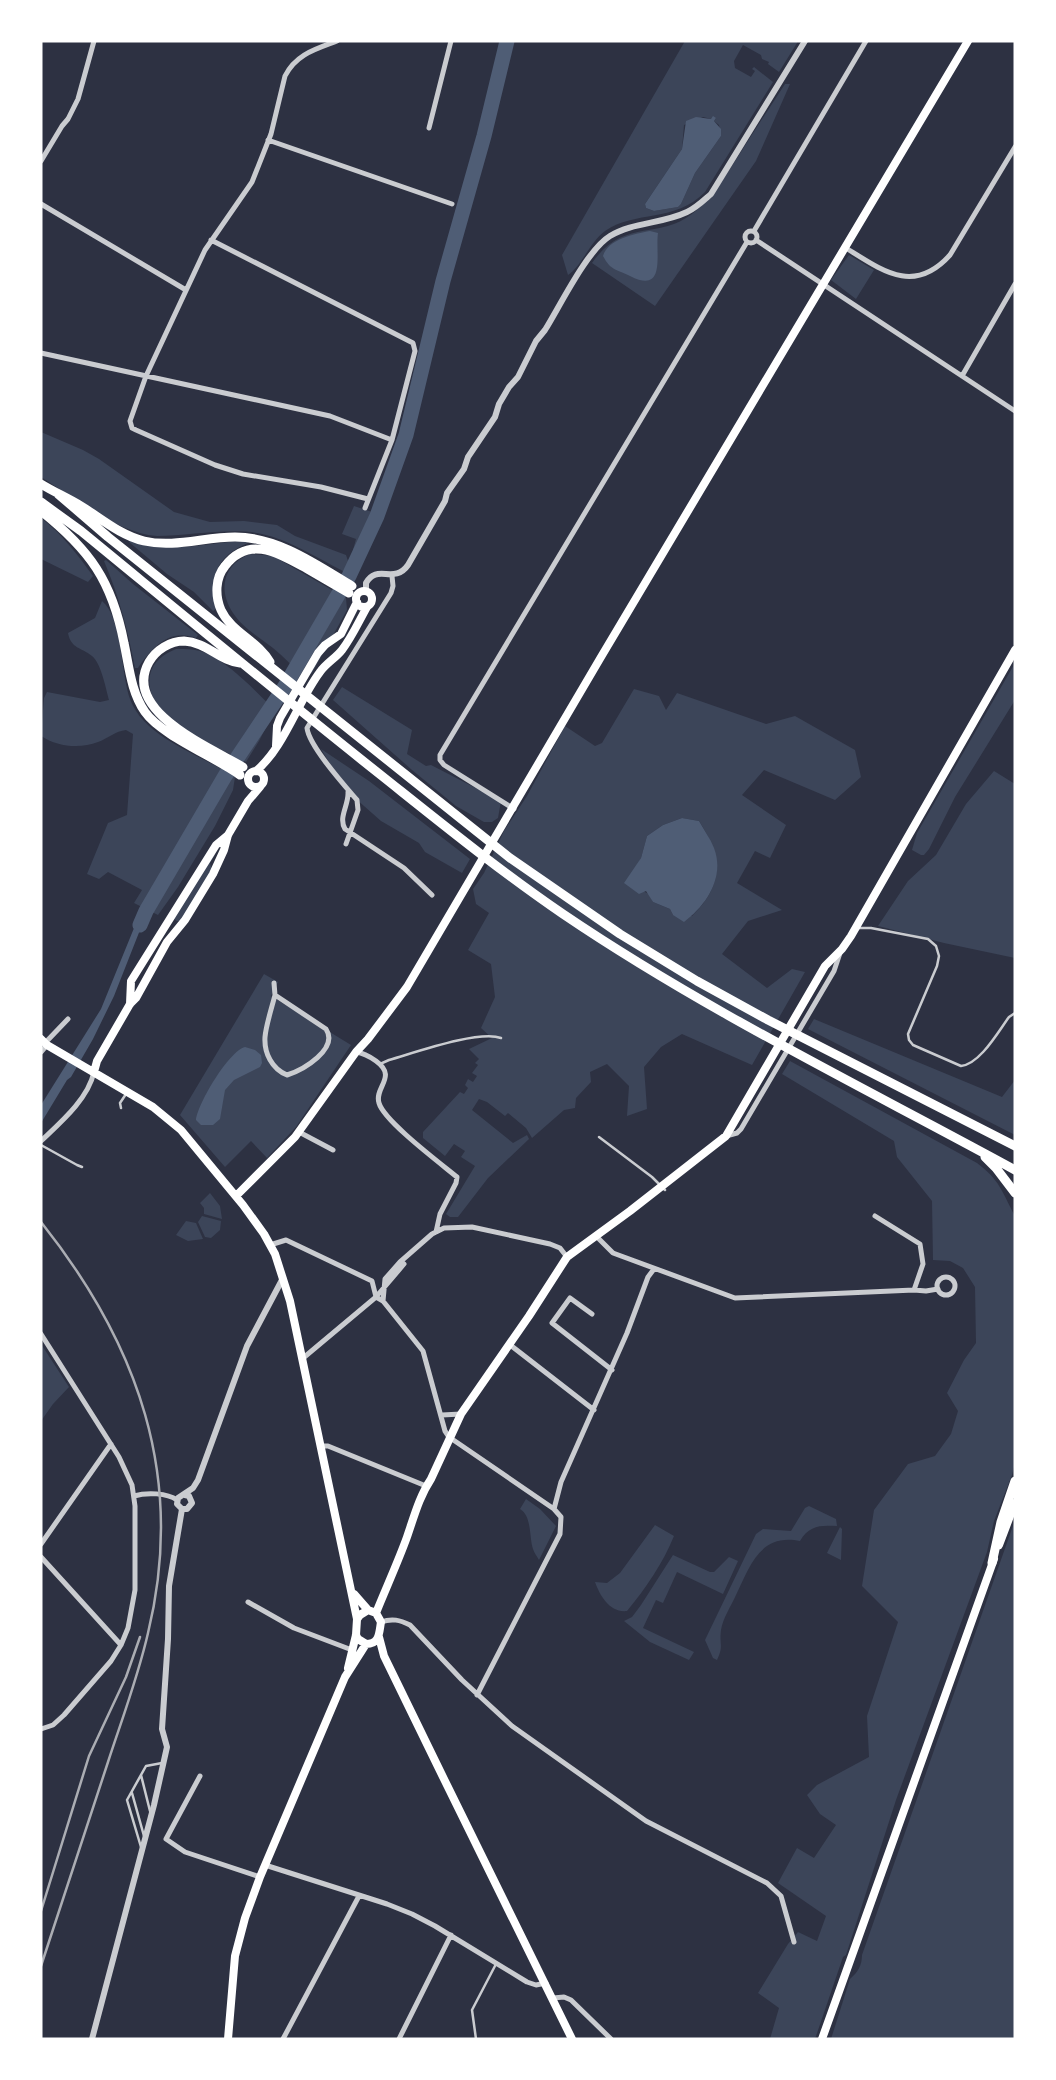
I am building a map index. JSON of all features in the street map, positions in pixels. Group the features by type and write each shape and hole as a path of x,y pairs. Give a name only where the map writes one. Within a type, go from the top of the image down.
{"highway":[{"path":"41,484 81,506 108,525 143,540 171,543 235,537 263,540 286,549 357,594"},
{"path":"58,494 108,537 510,858 620,934 697,981 768,1020 1015,1146"},
{"path":"41,502 81,531 329,734 503,872 634,960 708,1005 1015,1170"},
{"path":"41,511 83,549 106,582 121,626 135,693 145,713 166,731 226,761"},
{"path":"272,667 264,652 230,622 221,611 217,596 217,582 222,570 230,559 246,550 268,550 281,554 336,581"},
{"path":"241,770 174,726 157,712 146,696 144,678 146,668 157,652 174,642 196,643 232,662 243,664"},
{"path":"975,1148 996,1168 1015,1193"},
{"path":"992,1563 1001,1522 1015,1481"}],"main road":[{"path":"236,1196 300,1132 356,1052 403,994 601,657 968,41"},
{"path":"357,594 360,606 367,607"},
{"path":"248,801 248,776 265,763 281,741 286,728 320,672 346,644 367,607 371,604 370,594 357,594"},
{"path":"276,746 276,734 280,718 318,653 341,634 357,594"},
{"path":"372,1612 408,1536 411,1520 426,1486 461,1414 567,1257 663,1188 726,1136 826,966 842,949 856,928 1015,650"},
{"path":"94,1072 97,1061 130,1004 136,998 173,934 185,920 213,874 224,850 228,835 248,801 263,783 265,763"},
{"path":"241,770 261,773 264,776"},
{"path":"241,770 249,783 254,787 260,787"},
{"path":"130,1004 131,981 164,928 174,916 216,845 228,835"},
{"path":"164,928 173,934"},
{"path":"44,1043 153,1107 181,1130 236,1196 264,1234 283,1278 353,1593 357,1619 356,1634 345,1677 260,1877 245,1918 235,1956 228,2039"},
{"path":"822,2039 1015,1503"},
{"path":"353,1593 381,1622 379,1637 384,1656 450,1795 546,1983 572,2039"},
{"path":"357,1619 363,1612 372,1612"},
{"path":"356,1634 358,1639 384,1656"},
{"path":"345,1677 368,1644 375,1642 379,1637"}],"street":[{"path":"41,161 68,119 78,99 94,41"},
{"path":"337,41 304,54 289,67 268,140 252,182 211,240 146,376 130,421 132,428 224,468 368,499"},
{"path":"429,128 451,41"},
{"path":"357,594 373,575 378,573 392,576 400,574 408,565 445,501 447,494 464,468 468,457 494,417 504,396 518,377 536,341 545,330 588,258 610,236 625,229 677,216 697,206 710,194 723,176 805,41"},
{"path":"754,231 866,41"},
{"path":"268,140 452,204"},
{"path":"846,248 876,267 893,274 910,277 930,272 950,255 1015,147"},
{"path":"41,204 186,290"},
{"path":"747,242 744,237 745,233 750,230 754,231"},
{"path":"754,231 756,240"},
{"path":"211,240 413,343 415,351 392,440 365,508"},
{"path":"747,242 751,243 756,240"},
{"path":"756,240 1015,411"},
{"path":"514,808 444,765 440,760 440,755 747,242"},
{"path":"962,376 1015,284"},
{"path":"41,353 330,416 392,440"},
{"path":"346,844 351,833 358,805 357,800 348,792 311,740 307,728 391,593 393,586 392,576"},
{"path":"348,792 342,824 351,833 404,868 432,895"},
{"path":"216,845 224,850"},
{"path":"274,983 274,995 265,1038 271,1064 275,1069 287,1075 299,1071 310,1064 328,1044 330,1038 326,1029 274,995"},
{"path":"41,1052 44,1043 68,1019"},
{"path":"356,1052 365,1053 380,1064 385,1072 379,1104 408,1136 456,1177 456,1183 440,1214 436,1232"},
{"path":"41,1143 76,1104 92,1082 94,1072"},
{"path":"300,1132 333,1150"},
{"path":"875,1216 920,1244 923,1264 914,1290"},
{"path":"383,1301 385,1279 400,1262 436,1232 444,1228 472,1227 550,1244 560,1248 567,1257"},
{"path":"599,1239 613,1253 735,1298 938,1289"},
{"path":"270,1245 286,1240 372,1281 385,1279"},
{"path":"302,1359 376,1297 404,1264"},
{"path":"554,1509 561,1482 628,1333 648,1276 654,1268"},
{"path":"177,1500 193,1488 198,1480 247,1346 283,1278"},
{"path":"372,1281 376,1297 383,1301 423,1351 445,1431 449,1437 554,1509 560,1517 560,1534 477,1694"},
{"path":"592,1314 570,1298 552,1323 612,1370"},
{"path":"41,1334 125,1468 134,1496 135,1590 128,1628 112,1661 53,1726 41,1728"},
{"path":"509,1344 594,1410"},
{"path":"442,1415 461,1414"},
{"path":"41,1544 111,1444"},
{"path":"320,1446 328,1446 426,1486"},
{"path":"134,1496 140,1494 166,1495 177,1500"},
{"path":"177,1500 178,1506 182,1509 188,1509 192,1503 189,1496 185,1495"},
{"path":"92,2039 164,1763 166,1747 162,1729 168,1639 169,1586 182,1509"},
{"path":"41,1557 121,1645"},
{"path":"248,1602 294,1628 352,1650"},
{"path":"381,1622 388,1619 400,1620 410,1625 477,1694 512,1726 646,1821 767,1883 781,1896 794,1942"},
{"path":"200,1776 166,1839 185,1852 260,1877"},
{"path":"265,1865 412,1914 451,1935 527,1982 536,1985 546,1983"},
{"path":"283,2039 360,1896"},
{"path":"399,2039 451,1935"},
{"path":"553,1998 564,1997 571,2000 611,2039"}],"lane":[{"path":"856,928 871,928 928,940 936,946 939,956 937,966 908,1034 909,1040 914,1045 961,1066 968,1066 977,1059 1015,1013"},
{"path":"380,1064 460,1040 485,1036 501,1038"},
{"path":"121,1108 120,1103 128,1092"},
{"path":"599,1137 663,1188"},
{"path":"41,1143 82,1167"},
{"path":"141,1849 127,1800 146,1766 164,1763"},
{"path":"140,1774 151,1816"},
{"path":"131,1792 144,1839"},
{"path":"476,2039 472,2010 496,1964"}],"shaded area":[{"path":"685,41 797,41 779,72 768,64 769,62 762,59 761,55 743,45 734,61 735,68 751,77 755,71 752,69 754,67 773,82 705,192 693,202 681,208 629,220 605,231 568,275 562,255","holes":["703,117 716,118 714,121 719,125 721,136 695,173 681,204 678,207 654,211 646,208 645,204 682,149 684,125"]},
{"path":"785,84 790,84 756,161 655,306 592,263 604,249 616,240 641,231 679,222 699,208 724,179"},
{"path":"713,116 716,118 714,121 721,129 721,136 695,173 681,204 678,207 654,211 646,208 645,204 682,149 686,121 696,117 711,119"},
{"path":"650,231 658,233 658,260 657,269 650,280 642,280 617,271 606,261 603,256 610,245 622,238"},
{"path":"849,255 874,270 856,299 831,280"},
{"path":"41,432 99,459 174,512 210,522 244,521 277,525 295,536 346,555 349,564 343,571 283,540 251,532 238,531 157,536 142,533 112,522 41,477"},
{"path":"354,506 372,512 356,551 353,550 356,539 342,534"},
{"path":"41,518 63,538 93,576 88,582 41,559"},
{"path":"130,540 174,547 239,541 247,541 248,543 229,554 217,569 213,587 216,609 213,611 194,592 167,574 129,542"},
{"path":"250,554 273,556 346,598 347,610 312,673 304,677 277,651 242,623 228,604 224,586 229,571 241,558"},
{"path":"106,560 133,584 198,635 196,638 178,636 169,638 155,647 138,668 135,668 123,614 104,561"},
{"path":"102,601 109,609 114,620 127,688 136,711 144,721 165,738 235,777 233,790 215,826 178,887 158,915 134,903 142,890 108,872 99,879 87,874 108,823 127,815 133,734 126,730 84,746 62,745 41,736 44,698 47,692 100,702 109,700 103,676 95,659 74,645 68,633 95,618"},
{"path":"176,649 199,651 216,658 243,679 275,710 246,762 183,729 157,704 151,690 151,670 167,653"},
{"path":"1015,663 1015,700 955,797 929,849 924,855 921,855 912,850 917,833"},
{"path":"342,687 412,730 407,754 426,766 431,765 501,801 498,818 492,822 484,822 456,806 412,770 333,700"},
{"path":"634,689 659,696 666,710 677,693 766,724 795,716 855,750 861,777 835,800 764,770 742,795 786,825 770,858 755,851 737,883 782,910 748,921 722,954 767,988 792,969 805,972 752,1065 682,1034 661,1047 644,1067 647,1109 627,1116 629,1086 607,1064 590,1072 591,1082 576,1098 575,1108 564,1110 532,1138 526,1128 508,1113 505,1116 487,1102 479,1099 472,1110 513,1143 527,1135 529,1139 488,1178 458,1217 450,1217 446,1214 475,1166 461,1157 465,1151 454,1144 445,1156 423,1138 423,1132 460,1092 464,1094 468,1088 465,1085 468,1079 473,1082 477,1076 472,1073 478,1065 475,1063 479,1059 469,1049 492,1038 481,1028 495,997 491,964 468,950 489,913 476,904 473,889 484,873 504,831 527,796 565,726 595,746 602,743","holes":["682,818 699,821 713,847 716,859 715,882 710,893 692,916 673,915 670,909 653,902 649,894 643,891 635,869 641,858 647,836 663,825"]},
{"path":"321,749 369,781 470,859 462,873 425,852 419,843 381,821 347,791"},
{"path":"994,771 1015,784 1015,958 944,943 878,926 908,881 936,855 966,804"},
{"path":"682,818 699,821 709,837 717,859 717,869 712,890 700,907 684,922 673,915 670,909 653,902 646,891 639,894 624,883 641,858 647,836 663,825"},
{"path":"213,854 215,855 210,863 212,870 181,921 177,921 174,919"},
{"path":"143,906 154,909 140,930 114,996 93,1039 41,1123 41,1105 101,1009"},
{"path":"264,974 278,982 271,996 351,1045 296,1127 267,1158 251,1141 225,1167 180,1115"},
{"path":"814,1019 1002,1097 1015,1080 1015,1135 808,1029"},
{"path":"245,1047 255,1050 261,1055 262,1063 260,1067 234,1080 225,1090 220,1119 213,1125 201,1125 196,1120 208,1090 223,1067 238,1051"},
{"path":"790,1061 977,1163 996,1181 1015,1216 1015,1463 994,1521 987,1552 896,1800 846,1955 843,1957 815,2039 770,2039 779,2008 758,1993 788,1944 798,1932 817,1941 826,1916 778,1883 797,1848 814,1858 836,1825 820,1814 807,1795 817,1785 869,1757 867,1716 898,1622 862,1586 874,1510 908,1464 935,1456 951,1434 958,1411 947,1393 964,1360 976,1343 975,1287 963,1268 950,1261 933,1260 932,1201 897,1157 894,1141 782,1074"},
{"path":"210,1193 220,1206 222,1219 204,1214 204,1208 200,1203"},
{"path":"202,1216 221,1221 220,1230 211,1238 205,1237 198,1222"},
{"path":"186,1221 196,1223 203,1239 188,1241 176,1235"},
{"path":"41,1344 69,1387 53,1404 41,1421"},
{"path":"526,1499 540,1509 556,1526 539,1560 533,1549 527,1517 520,1509"},
{"path":"809,1506 836,1519 837,1526 816,1527 807,1532 800,1541 786,1540 775,1542 758,1554 746,1573 725,1617 721,1630 721,1648 717,1660 713,1658 705,1640 756,1534 763,1529 791,1531 805,1508"},
{"path":"1015,1520 1015,2039 831,2039 850,1979 860,1965"},
{"path":"655,1525 674,1536 670,1546 654,1575 627,1611 616,1609 606,1602 595,1582 607,1583 620,1573"},
{"path":"840,1527 842,1529 841,1560 827,1553"},
{"path":"673,1555 710,1572 714,1572 729,1557 738,1561 723,1594 677,1572 663,1603 656,1600 643,1628 694,1652 689,1660 650,1642 624,1621 632,1617 641,1605"}],"waterway":[{"path":"140,925 146,911 225,776 284,688 349,576 377,516 406,435 443,281 484,136 507,41"}],"railway":[{"path":"41,1222 75,1268 104,1316 128,1365 145,1415 156,1467 161,1520 158,1576 144,1649 130,1698 41,1966"},
{"path":"41,1911 89,1756 126,1677 140,1637"}]}
